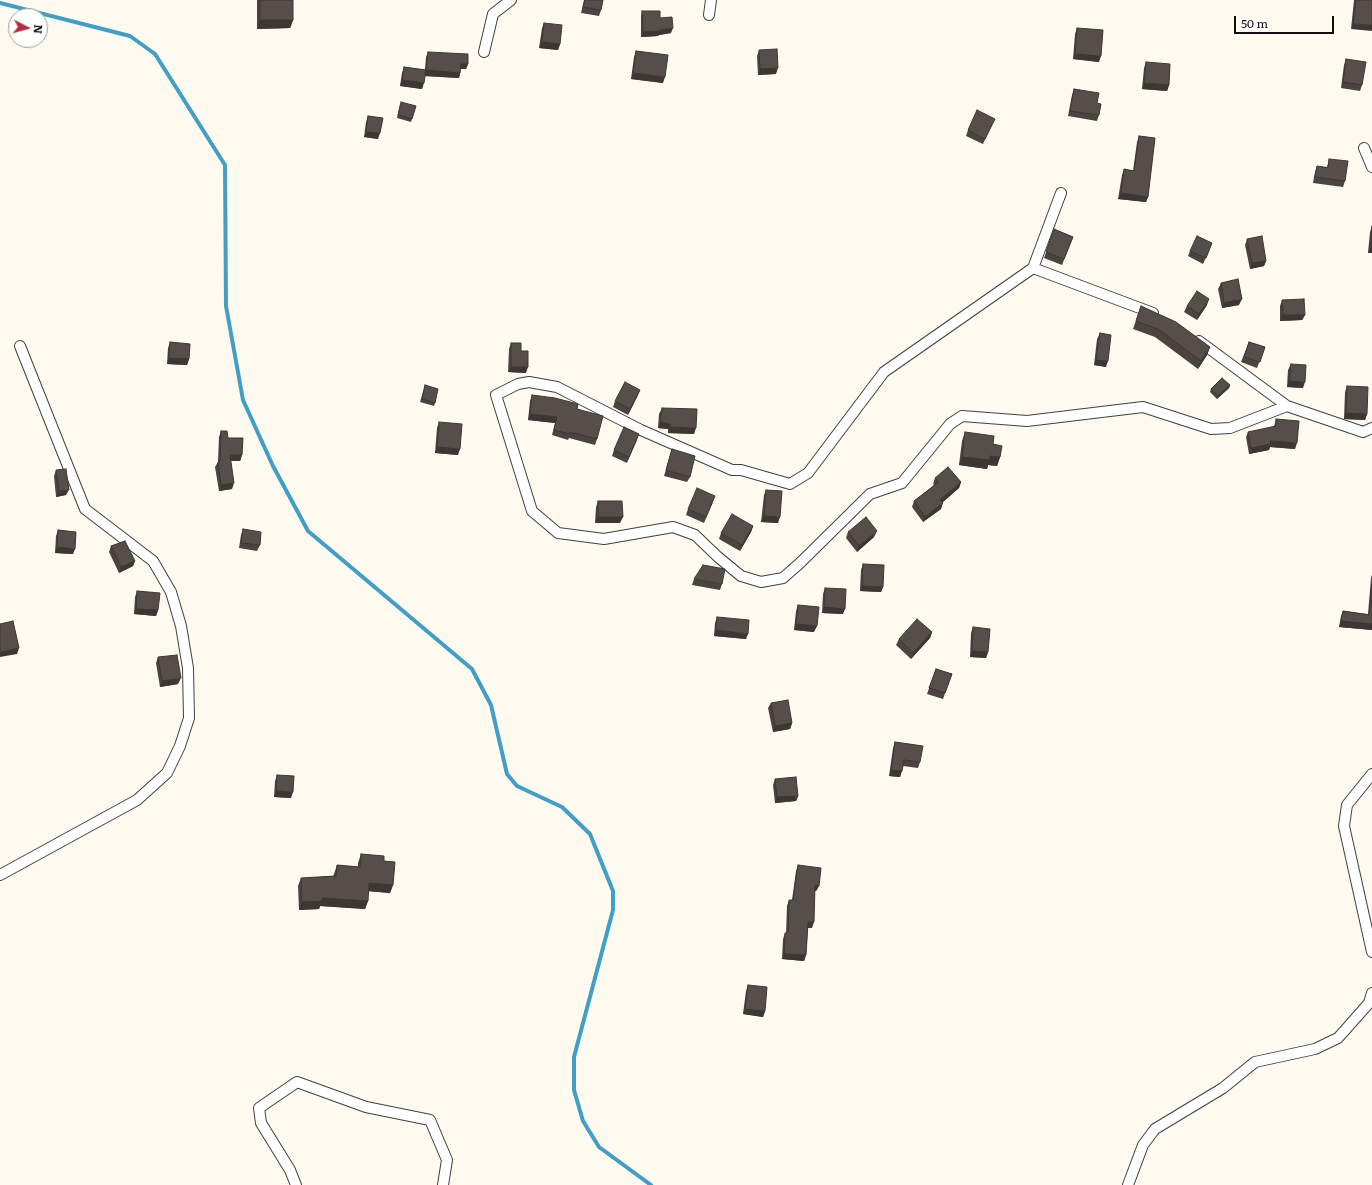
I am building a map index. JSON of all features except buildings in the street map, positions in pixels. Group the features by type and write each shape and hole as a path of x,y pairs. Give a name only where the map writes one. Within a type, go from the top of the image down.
{"street":[{"path":"484,52 493,14 511,0"},
{"path":"709,15 711,0"},
{"path":"1364,148 1372,167"},
{"path":"1061,193 1033,268 884,372 808,473 790,484 741,470 732,470 641,430 557,387 529,382 518,384 496,395 532,511 558,533 604,539 673,527 695,535 741,576 760,582 783,578 870,494 902,483 950,424 962,416 1027,421 1143,407 1211,428 1230,428 1287,406"},
{"path":"1033,268 1145,309 1163,318"},
{"path":"1188,333 1287,406 1363,432 1372,428"},
{"path":"0,875 137,800 167,773 180,746 189,718 188,668 181,626 171,592 153,561 85,509 20,346"},
{"path":"1372,774 1347,805 1344,826 1372,952"},
{"path":"1128,1185 1143,1145 1155,1128 1223,1088 1255,1062 1314,1049 1338,1038 1368,1003 1372,994"},
{"path":"296,1185 290,1170 261,1123 259,1108 297,1082 366,1107 430,1120 447,1160 443,1185"}],"waterway":[{"path":"0,3 130,36 155,54 225,165 226,306 243,400 273,466 308,531 472,669 491,705 507,774 517,786 562,807 590,834 613,891 613,910 574,1057 574,1090 583,1121 599,1147 651,1185"}]}
